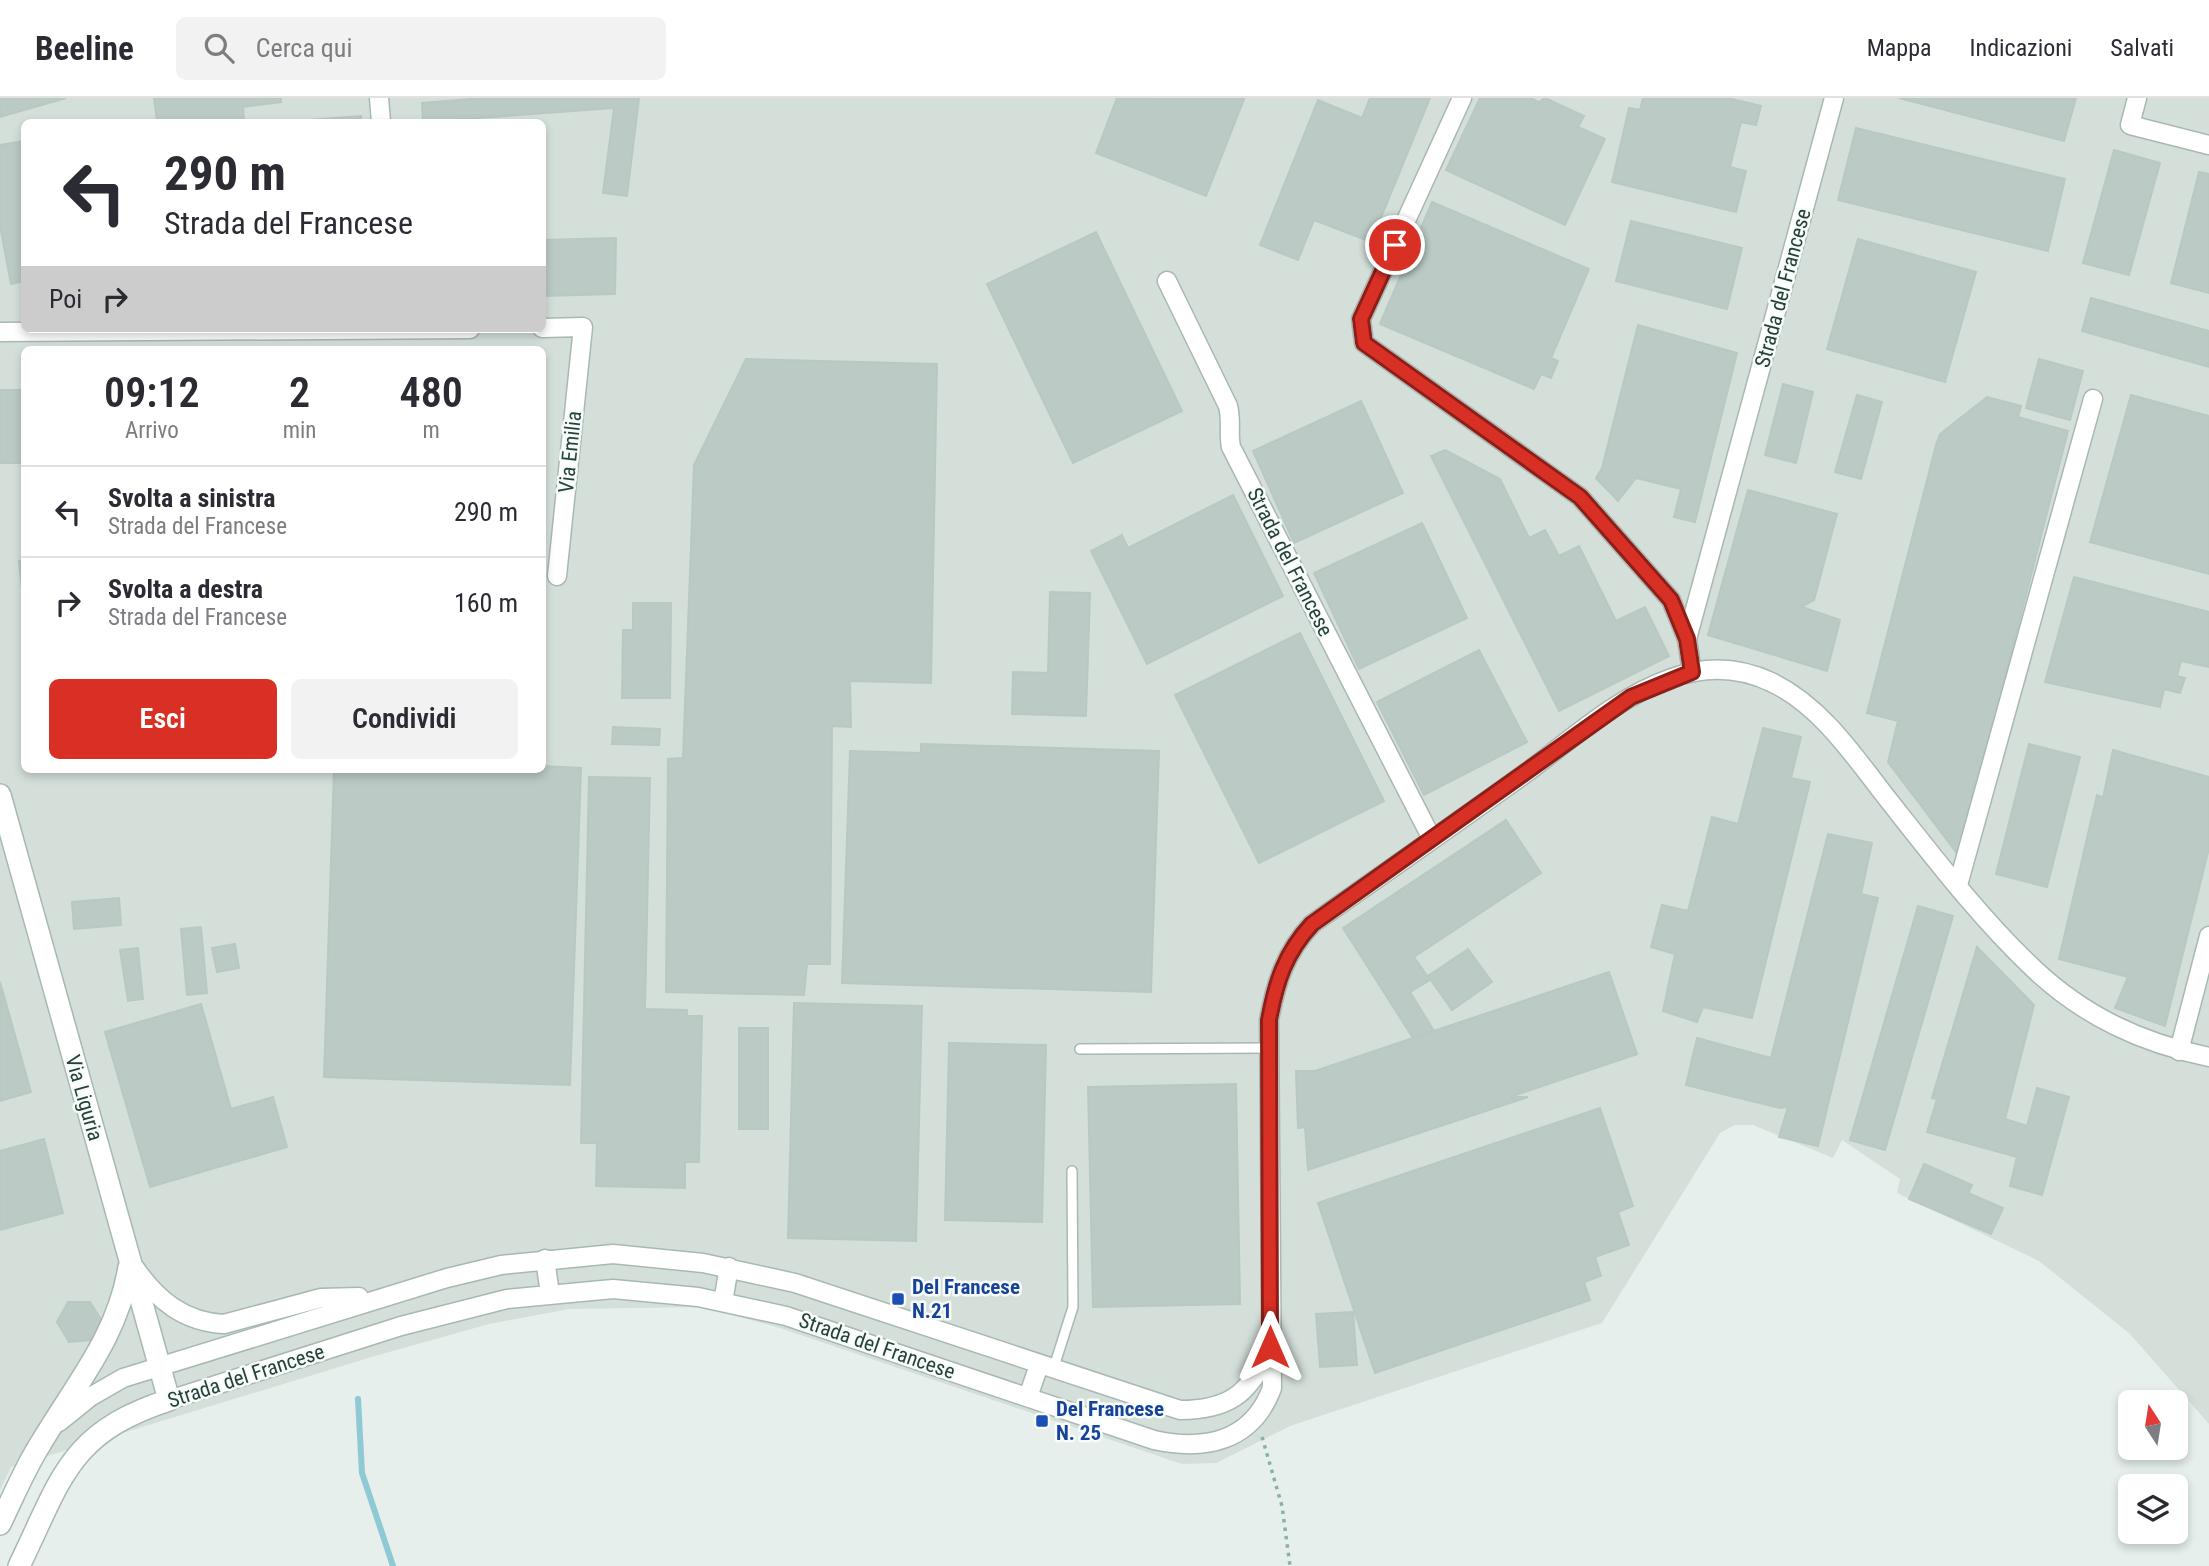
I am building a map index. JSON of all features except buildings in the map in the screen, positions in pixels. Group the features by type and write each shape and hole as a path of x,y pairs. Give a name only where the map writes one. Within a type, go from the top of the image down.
{"street":[{"path":"379,98 381,119"},
{"name":"Strada del Francese","path":"1462,98 1361,319 1364,343 1580,497 1671,600 1687,639 1692,672"},
{"name":"Strada del Francese","path":"1687,639 1834,98"},
{"path":"2137,98 2130,125 2209,145"},
{"name":"Strada del Francese","path":"1167,281 1228,406 1232,421 1228,434 1231,447 1432,839"},
{"name":"Via Emilia","path":"546,328 583,327 557,576"},
{"path":"0,332 21,332"},
{"path":"1958,885 2093,399"},
{"name":"Strada del Francese","path":"19,1566 69,1464 87,1443 137,1411 401,1326 507,1299 550,1294 612,1289 723,1302 786,1316 1176,1445 1218,1443 1256,1418 1272,1388 1269,1048 1275,987 1281,968 1300,937 1312,924 1631,697 1692,672 1711,668 1752,675 1802,701 1845,745 1958,885 2014,949 2066,995 2121,1031 2179,1051 2209,1057"},
{"name":"Via Liguria","path":"0,795 169,1400"},
{"path":"2179,1051 2209,936"},
{"name":"Strada del Francese","path":"3,1510 40,1444 63,1417 90,1396 123,1378 380,1297 501,1265 545,1259 613,1254 729,1267 795,1283 1164,1406 1198,1410 1230,1402 1253,1380 1270,1347"},
{"path":"545,1259 550,1294"},
{"path":"130,1261 145,1283 165,1303 184,1316 208,1323 224,1324 321,1298 380,1297"},
{"path":"40,1444 107,1340 125,1290 130,1261"},
{"path":"723,1302 729,1267"},
{"path":"1028,1397 1046,1367"}],"lane":[{"path":"1080,1049 1269,1048"},
{"path":"1046,1367 1073,1307 1072,1171"}],"path":[{"path":"1256,1418 1282,1506 1290,1566"}],"shaded area":[{"path":"0,98 2209,98 2209,1424 2188,1400 2188,1390 2179,1390 2130,1334 2039,1261 1897,1193 1900,1179 1842,1140 1833,1158 1753,1125 1735,1125 1720,1133 1602,1323 1290,1426 1216,1463 1182,1464 780,1328 703,1307 569,1309 489,1324 11,1467 0,1491"}],"waterway":[{"path":"358,1399 362,1473 393,1566"}],"place":[{"name":"Del Francese N.21","path":"898,1299"},
{"name":"Del Francese N. 25","path":"1042,1421"}],"route":[{"path":"1270,1347 1269,1020 1275,987 1289,952 1312,924 1631,697 1656,684 1692,672 1687,639 1671,600 1580,497 1364,343 1361,319 1395,245"}]}
